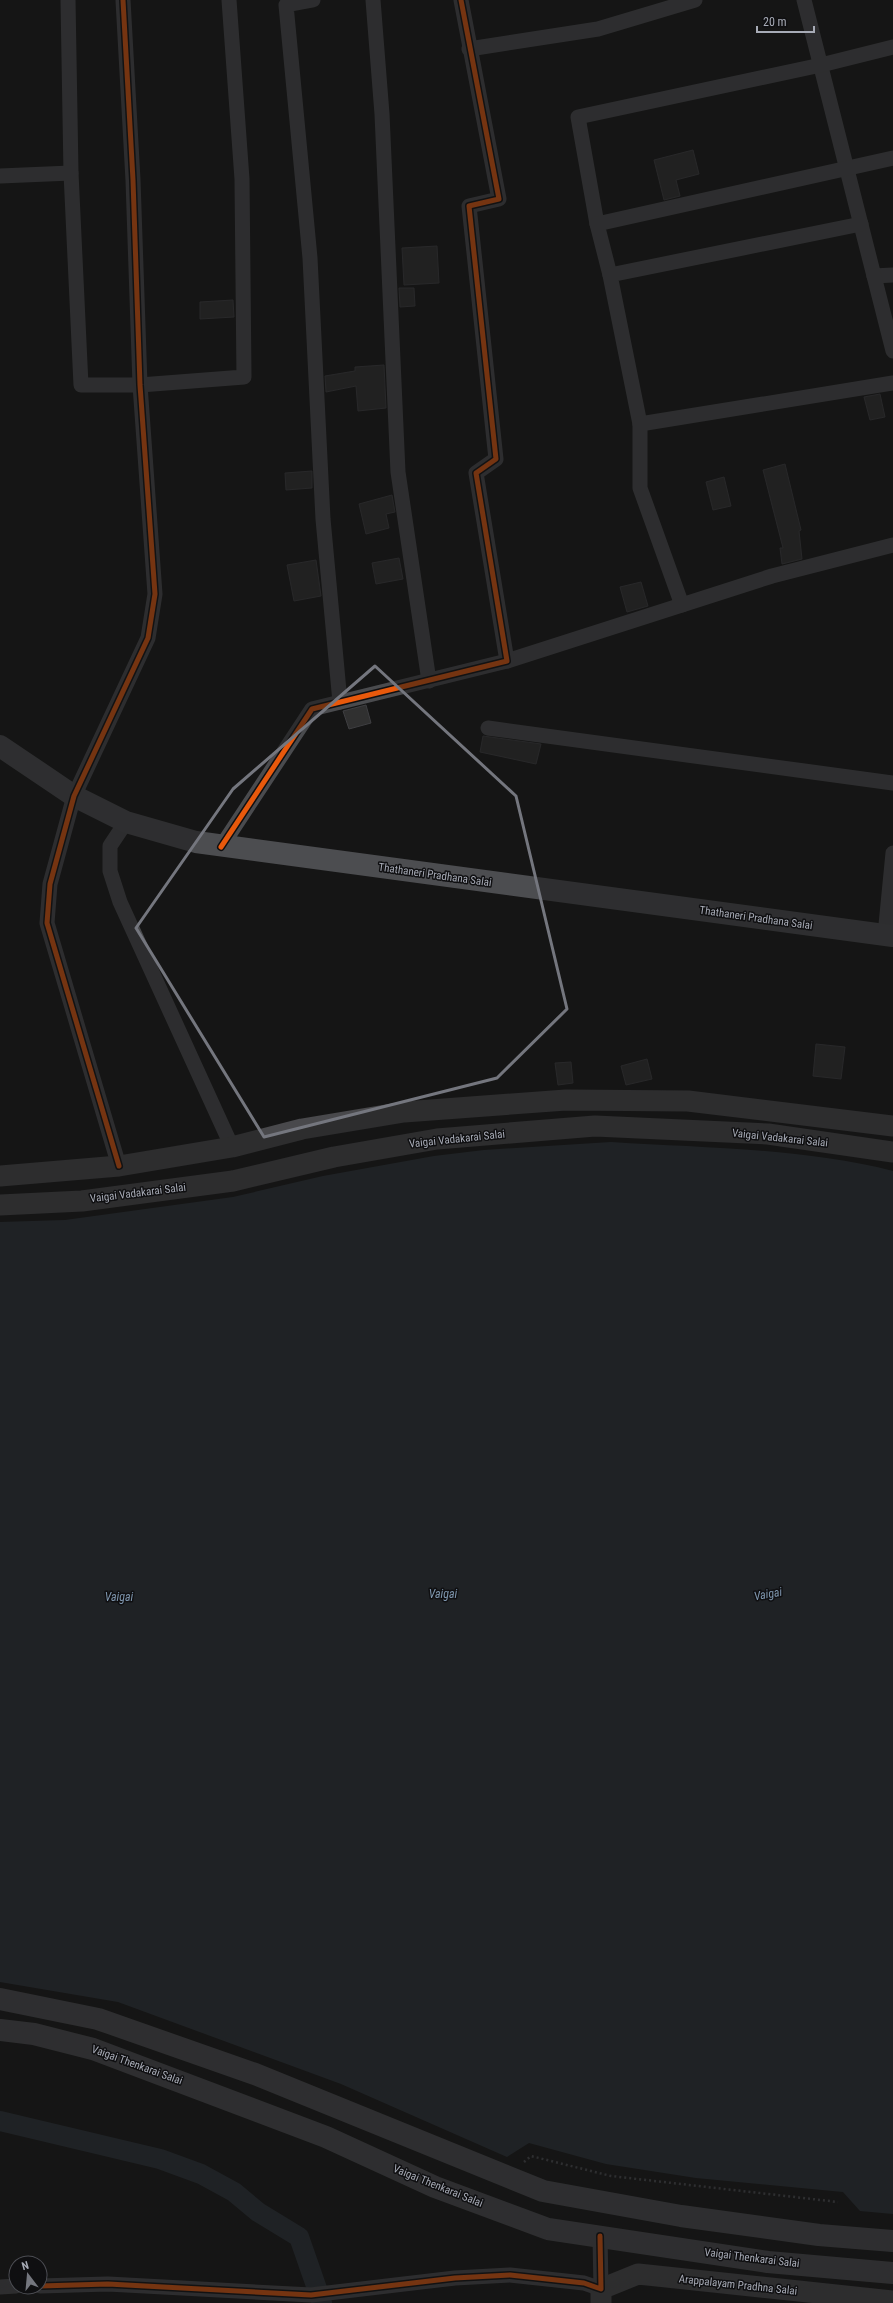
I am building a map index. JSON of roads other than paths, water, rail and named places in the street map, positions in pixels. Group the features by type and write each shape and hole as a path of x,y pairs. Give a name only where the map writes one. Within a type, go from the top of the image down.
{"main road":[{"name":"Thathaneri Pradhana Salai","path":"0,746 74,796 126,822 221,847 889,936"},
{"path":"0,1176 120,1166 232,1148 302,1129 404,1112 566,1100 688,1101 893,1126"},
{"name":"Vaigai Vadakarai Salai","path":"0,1205 82,1201 233,1181 334,1157 437,1139 595,1126 768,1134 893,1152"},
{"path":"0,1999 98,2018 255,2074 543,2191 681,2216 819,2235 893,2241"},
{"name":"Vaigai Thenkarai Salai","path":"0,2030 34,2034 93,2049 326,2137 435,2187 548,2229 768,2262 893,2273"},
{"name":"Arappalayam Pradhna Salai","path":"601,2296 638,2274 893,2301"}],"street":[{"path":"68,0 71,173 81,385 140,385 244,377 242,179 229,0"},
{"path":"120,1166 47,924 50,884 74,796 148,638 155,594 140,385 133,180 123,0"},
{"path":"313,0 286,5 310,258 323,519 340,702"},
{"path":"374,0 382,114 398,472 429,681"},
{"path":"461,0 469,49 499,199 469,206 496,459 476,473 507,662"},
{"path":"469,49 598,29 696,0"},
{"path":"804,0 893,351"},
{"path":"682,605 640,488 640,424 610,275 597,224 578,117 820,65 893,47"},
{"path":"597,224 846,167 893,158"},
{"path":"0,176 71,173"},
{"path":"610,275 861,224"},
{"path":"874,276 893,275"},
{"path":"640,424 893,383"},
{"path":"221,847 312,709 507,662 772,576 893,545"},
{"path":"488,728 893,783"},
{"path":"126,822 110,846 110,871 120,902 232,1148"},
{"path":"889,936 893,853"},
{"path":"600,2236 601,2296"},
{"path":"48,2286 108,2284 266,2298 311,2295 455,2278 510,2275 584,2283 601,2296"}],"water":[{"name":"Vaigai","path":"611,1142 788,1153 859,1163 893,1171 893,2214 860,2211 843,2192 696,2178 606,2164 529,2143 507,2157 341,2084 118,2002 0,1982 0,1222 65,1220 233,1197 323,1176 434,1156 484,1150"}],"waterway":[{"path":"0,2121 160,2159 201,2174 234,2192 258,2212 299,2237 322,2303"}]}
